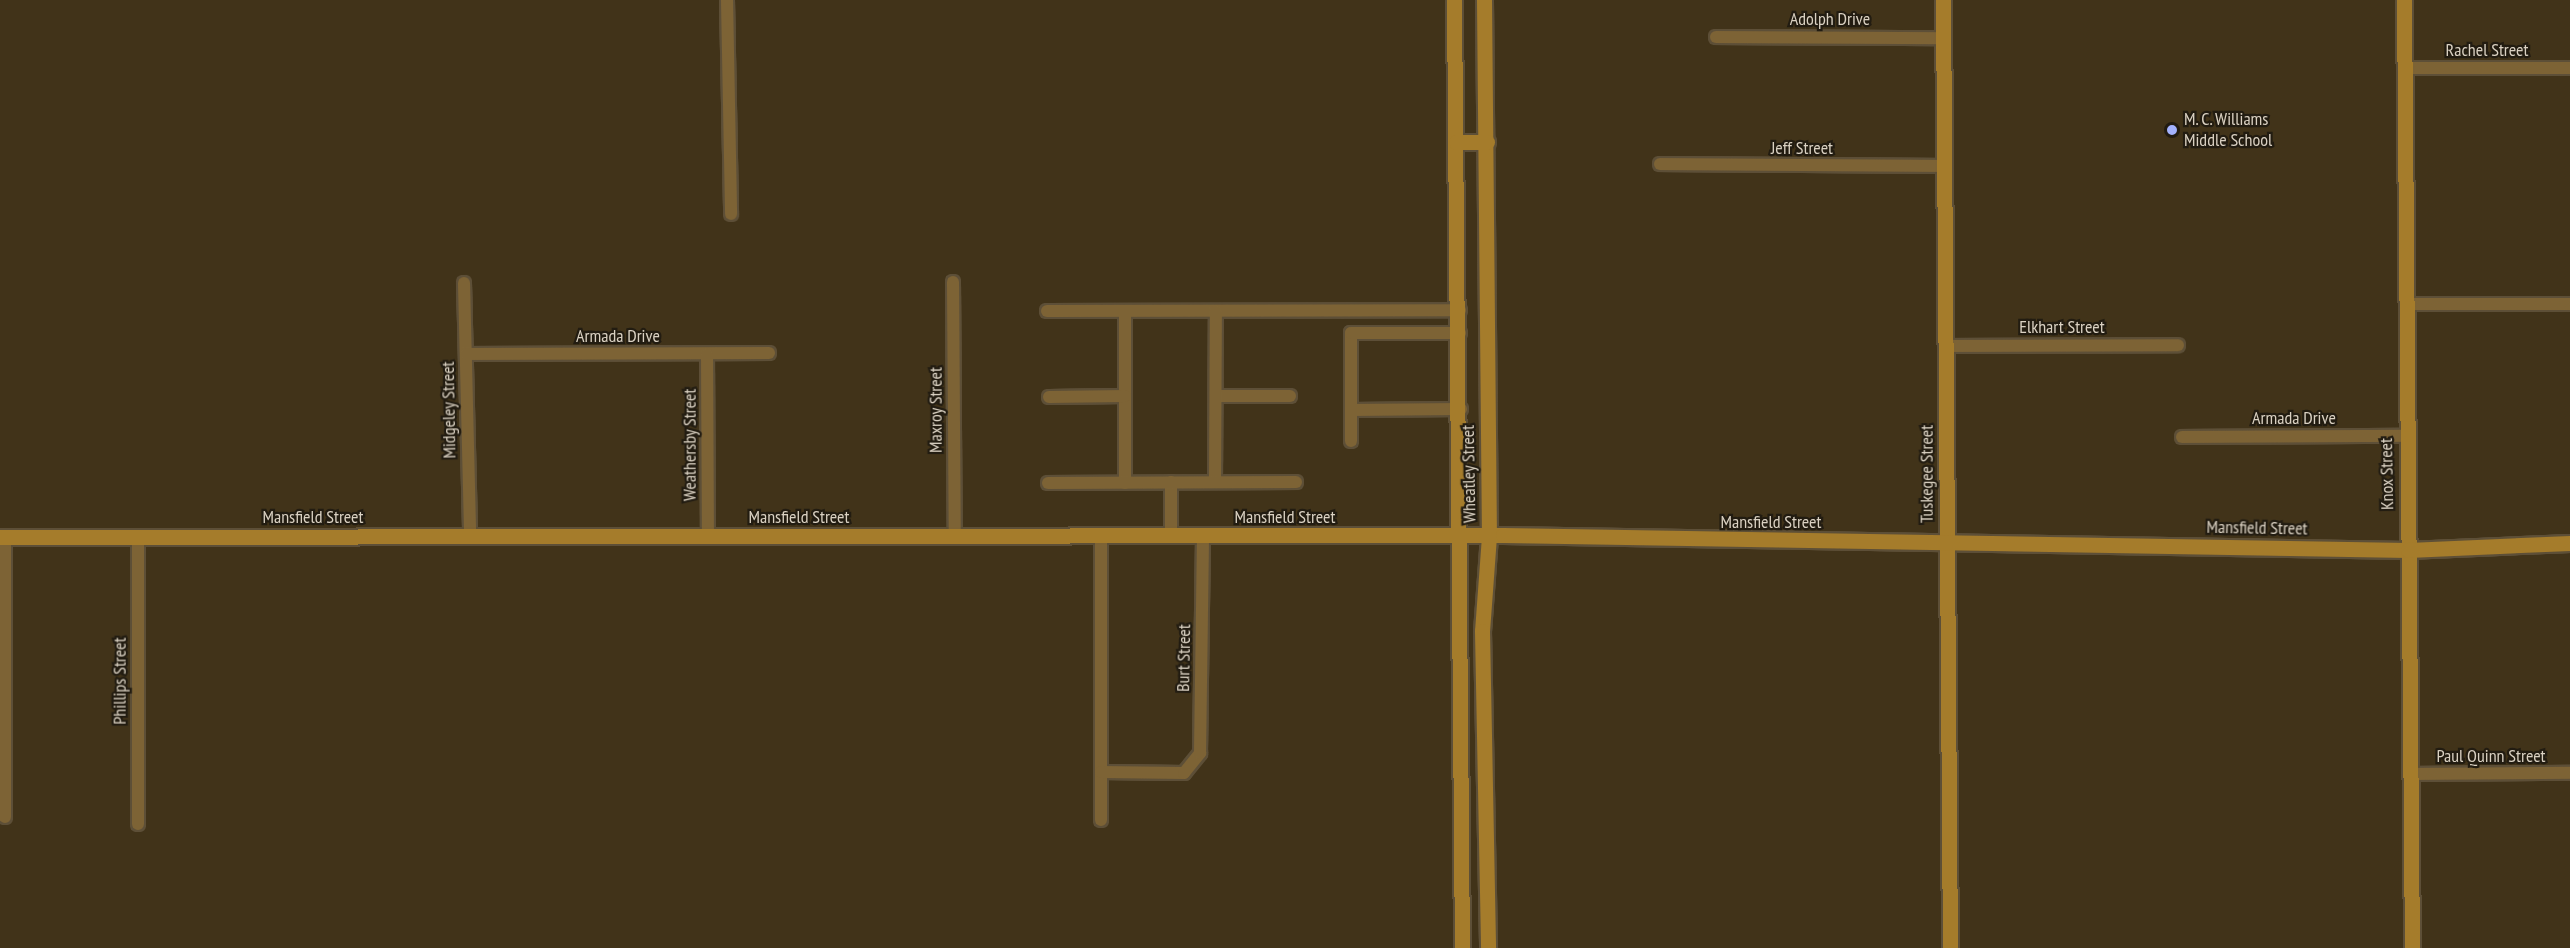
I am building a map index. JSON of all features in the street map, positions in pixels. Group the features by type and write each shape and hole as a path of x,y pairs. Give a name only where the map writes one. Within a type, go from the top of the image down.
{"street":[{"path":"727,0 731,214"},
{"name":"Wheatley Street","path":"1454,0 1461,410 1459,723 1462,948"},
{"name":"Wheatley Street","path":"1484,0 1489,536 1482,631 1488,948"},
{"name":"Tuskegee Street","path":"1943,0 1950,948"},
{"name":"Knox Street","path":"2404,0 2412,948"},
{"name":"Adolph Drive","path":"1716,37 1943,38"},
{"name":"Rachel Street","path":"2404,68 2570,68"},
{"path":"1456,142 1486,142"},
{"name":"Jeff Street","path":"1660,164 1944,166"},
{"name":"Maxroy Street","path":"953,282 955,537"},
{"name":"Midgeley Street","path":"464,283 471,536"},
{"path":"2406,304 2570,304"},
{"path":"1047,311 1460,310"},
{"path":"1125,311 1125,483"},
{"path":"1215,482 1216,311"},
{"path":"1351,441 1351,333 1487,333"},
{"name":"Elkhart Street","path":"1946,346 2178,345"},
{"name":"Armada Drive","path":"466,354 769,353"},
{"name":"Weathersby Street","path":"707,354 708,536"},
{"path":"1049,397 1125,396"},
{"path":"1216,396 1290,396"},
{"path":"1351,410 1461,410"},
{"name":"Armada Drive","path":"2182,437 2406,436"},
{"path":"1171,482 1171,537"},
{"path":"1048,483 1296,482"},
{"name":"Mansfield Street","path":"3,537 1489,536 2408,550 2570,543"},
{"path":"3,537 5,817"},
{"name":"Phillips Street","path":"138,537 138,824"},
{"path":"1101,537 1101,820"},
{"name":"Burt Street","path":"1101,772 1184,773 1200,753 1203,537"},
{"path":"1459,723 1485,723"},
{"name":"Paul Quinn Street","path":"2412,774 2570,773"},
{"path":"1461,910 1487,909"}],"place":[{"name":"M. C. Williams Middle School","path":"2172,130"}]}
